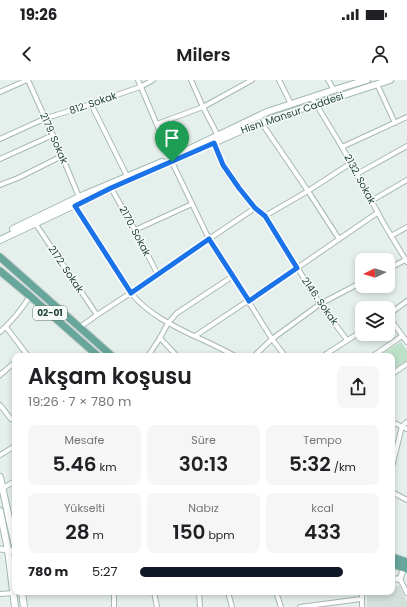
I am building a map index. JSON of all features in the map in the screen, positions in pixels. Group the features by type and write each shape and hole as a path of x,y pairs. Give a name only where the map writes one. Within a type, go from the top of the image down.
{"main road":[{"path":"0,235 79,197 127,176 171,160 267,112 367,80"},
{"name":"Hisni Mansur Caddesi","path":"0,240 171,160 261,122 390,80"},
{"path":"0,257 109,353"},
{"name":"02-01","path":"0,271 30,296 92,353"},
{"path":"0,477 12,532"},
{"path":"0,511 8,550 12,584"},
{"path":"395,559 406,566"},
{"path":"395,564 406,566"},
{"path":"13,595 15,607"},
{"path":"22,595 24,607"}],"street":[{"path":"0,92 27,80"},
{"name":"2179. Sokak","path":"27,80 46,118 79,197"},
{"path":"138,80 171,160 209,239 272,339 283,353"},
{"name":"812. Sokak","path":"0,139 46,118 140,87 154,80"},
{"path":"191,80 202,107 218,136"},
{"path":"157,124 202,107 245,81 252,80"},
{"path":"279,80 291,104"},
{"path":"328,80 334,90"},
{"path":"377,84 395,123"},
{"name":"2132. Sokak","path":"311,97 342,146 377,213 406,260"},
{"path":"91,104 127,176"},
{"path":"342,146 407,117"},
{"path":"261,122 339,239"},
{"path":"0,159 53,135"},
{"name":"2146. Sokak","path":"214,143 223,165 255,208 265,216 320,304 348,340"},
{"path":"357,174 407,146"},
{"path":"0,185 18,178 62,156"},
{"path":"265,216 308,191 351,163"},
{"path":"371,201 407,180"},
{"name":"2170. Sokak","path":"111,188 158,275"},
{"path":"135,230 192,204"},
{"path":"75,206 136,299 151,312 168,323 229,353"},
{"path":"80,327 255,208"},
{"path":"195,336 249,301 377,213"},
{"name":"2172. Sokak","path":"35,223 97,315"},
{"path":"391,236 407,227"},
{"path":"395,266 406,260"},
{"path":"150,353 168,323 177,313 233,276"},
{"path":"257,353 272,339 320,304 355,286"},
{"path":"0,332 6,327 30,296"},
{"path":"395,310 407,301"},
{"path":"395,326 407,342"},
{"path":"6,327 26,353"},
{"path":"328,353 355,336"},
{"path":"377,353 402,336"},
{"path":"160,338 174,353"},
{"path":"395,372 407,364"},
{"path":"0,375 12,365"},
{"path":"0,405 12,419"},
{"path":"395,455 402,426 407,422"},
{"path":"395,423 407,429"},
{"path":"0,455 12,448"},
{"path":"3,488 12,483"},
{"path":"395,494 407,500"},
{"path":"0,549 12,551"},
{"path":"400,579 406,566"},
{"path":"395,579 400,579"},
{"path":"400,579 407,593"},
{"path":"0,594 12,593"},
{"path":"114,595 114,607"},
{"path":"154,595 156,607"},
{"path":"199,595 200,607"},
{"path":"229,595 232,607"},
{"path":"277,595 281,607"},
{"path":"362,595 362,607"},
{"path":"300,607 361,599"}],"shaded area":[{"path":"395,586 400,586 407,602 407,607 367,607 367,595 395,595"}],"green space":[{"path":"401,342 407,350 407,360 395,368 395,353 384,353"}],"route":[{"path":"214,143 223,165 255,208 265,216 297,268 249,301 209,239 131,293 75,206 111,188 172,162 214,143"}]}
